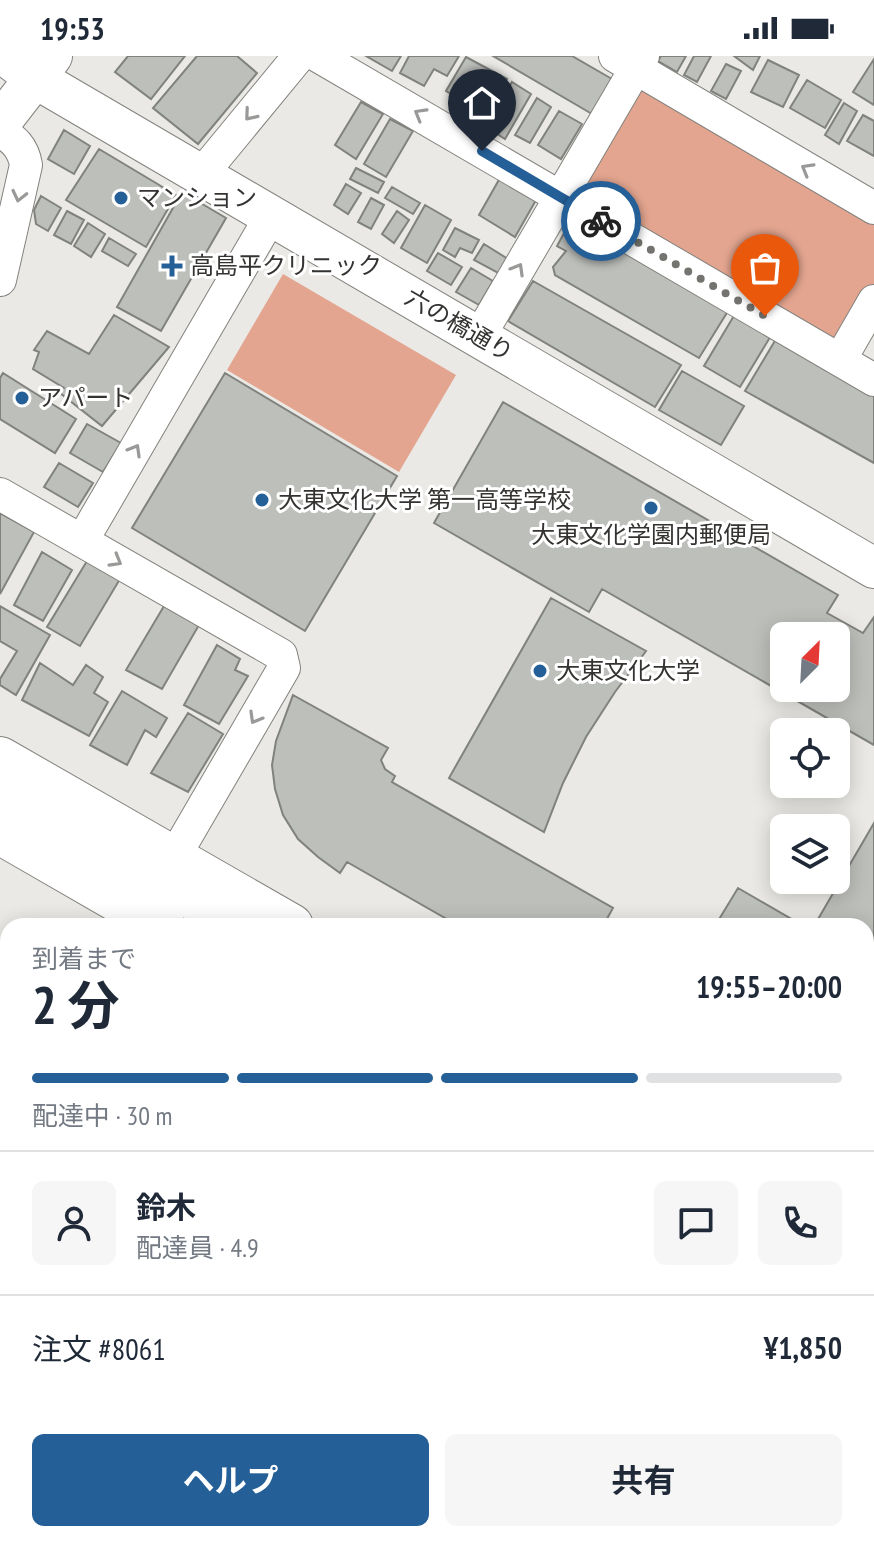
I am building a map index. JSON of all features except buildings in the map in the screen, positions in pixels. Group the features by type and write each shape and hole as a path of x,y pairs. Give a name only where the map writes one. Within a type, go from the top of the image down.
{"main road":[{"path":"0,759 277,918"},
{"path":"0,786 228,918"},
{"path":"0,809 188,918"},
{"path":"0,832 140,918"}],"street":[{"path":"201,175 299,56"},
{"path":"318,56 874,380"},
{"path":"479,337 560,198 631,60 874,208"},
{"path":"0,123 22,61"},
{"name":"六の橋通り","path":"22,61 201,175 874,568"},
{"path":"0,130 18,144 26,165 0,280"},
{"path":"82,541 271,216"},
{"path":"840,360 874,301"},
{"path":"0,494 281,655 284,668 173,859"}],"shaded area":[{"path":"647,89 874,221 874,285 845,337 831,342 584,197 580,186 635,92"},
{"path":"283,274 456,375 399,472 227,370"}],"way so far":[{"path":"601,221 765,316"}],"place":[{"name":"マンション","path":"121,198"},
{"name":"高島平クリニック","path":"172,266"},
{"name":"アパート","path":"22,398"},
{"name":"大東文化大学 第一高等学校","path":"262,500"},
{"name":"大東文化学園内郵便局","path":"651,508"},
{"name":"大東文化大学","path":"540,671"}],"route":[{"path":"482,151 601,221"}]}
